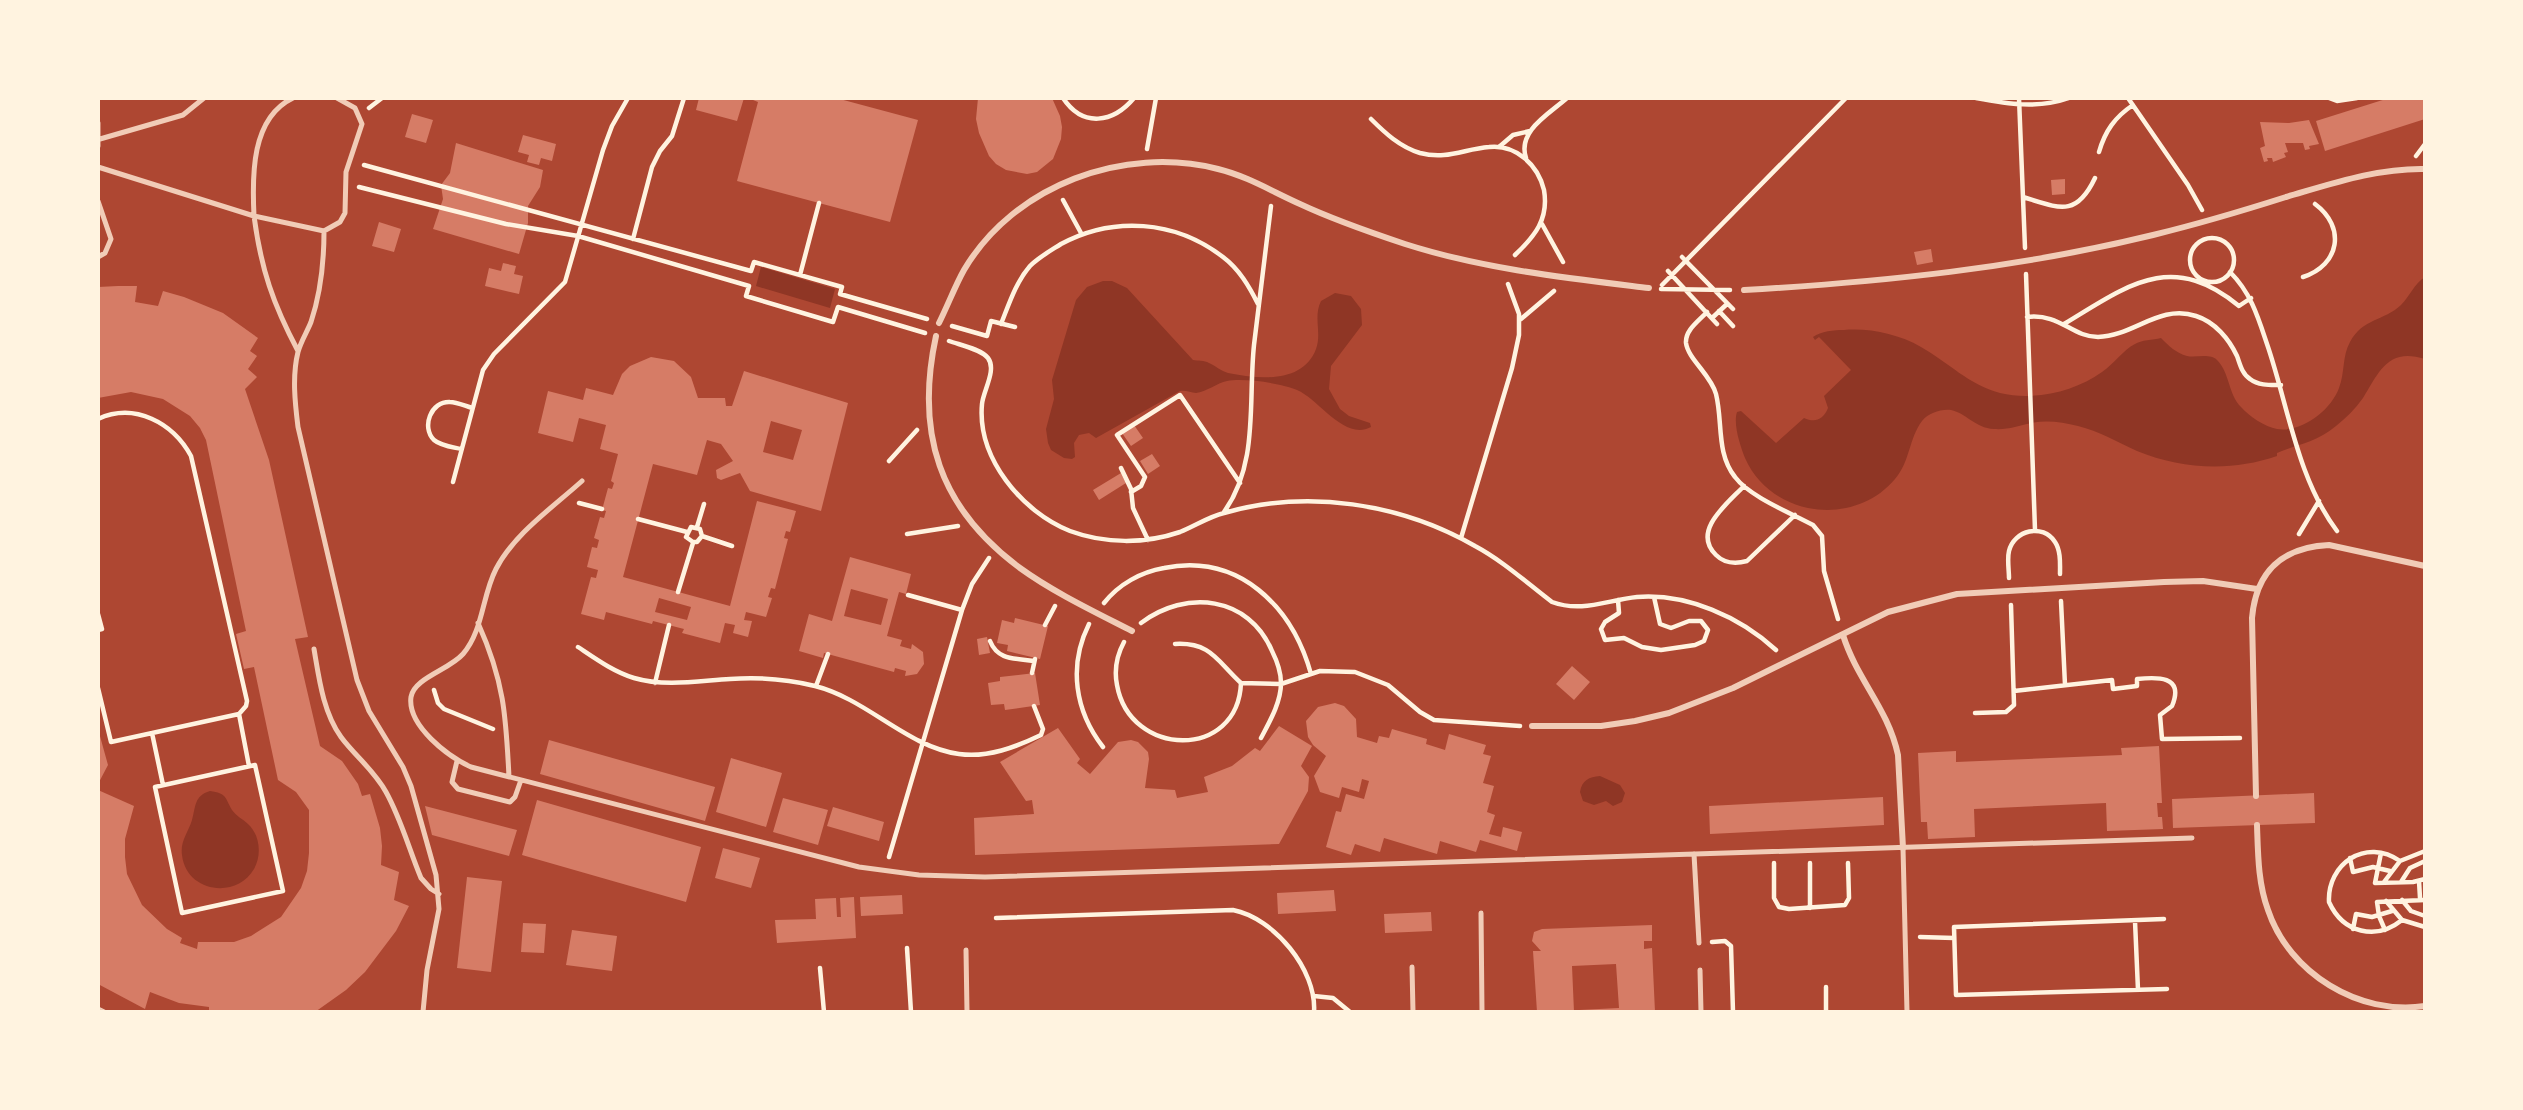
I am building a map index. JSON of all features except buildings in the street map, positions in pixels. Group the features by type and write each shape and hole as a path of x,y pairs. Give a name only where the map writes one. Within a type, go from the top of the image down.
{"street":[{"path":"939,323 964,270 978,250 1011,216 1056,186 1096,171 1145,162 1193,164 1241,176 1350,225 1452,258 1569,278 1649,288"},
{"path":"1744,290 1881,281 1977,270 2088,250 2206,222 2367,174 2425,169"},
{"path":"936,336 930,366 929,416 932,439 942,472 970,524 1028,573 1132,631"},
{"path":"2256,796 2252,618 2257,589 2269,570 2286,556 2314,546 2329,545 2425,566"},
{"path":"1532,726 1601,726 1635,722 1669,713 1702,702 1888,612 1957,594 2203,581 2257,589"},
{"path":"1843,635 1853,663 1883,710 1895,741 1903,848"},
{"path":"2257,825 2259,870 2268,912 2277,931 2303,965 2319,979 2357,999 2378,1005 2425,1006"}],"lane":[{"path":"98,123 99,143 183,115 204,98"},
{"path":"293,98 276,109 262,130 254,172 254,216 268,286 298,351"},
{"path":"98,167 254,216 324,231 340,222 345,213 346,172 362,124 355,108 337,98"},
{"path":"98,201 111,239 110,246 98,257"},
{"path":"324,231 324,262 319,293 298,351 295,402 298,427 357,680 369,711 403,767 411,786 436,875 439,894 423,1012"},
{"path":"582,481 507,551 489,583 478,623 465,652 454,664 425,679 413,690 411,706 433,742 457,761 471,767 831,862 885,872 985,877 2192,838"},
{"path":"478,623 493,655 505,700 509,777"},
{"path":"314,649 318,676 340,735 366,762 385,790 421,878 439,894"},
{"path":"457,761 452,782 458,789 510,802 515,797 521,780"},
{"path":"1903,848 1907,1012"},
{"path":"1694,854 1699,943"},
{"path":"1481,913 1482,1012"},
{"path":"966,950 967,1012"},
{"path":"1412,967 1413,1012"},
{"path":"1700,970 1700,1012"},
{"path":"98,1009 104,1012"}],"path":[{"path":"453,482 479,379 489,361 565,282 603,150 612,126 628,98"},
{"path":"633,239 652,167 672,136 684,98"},
{"path":"1063,98 1073,110 1094,119 1116,115 1134,98"},
{"path":"1145,162 1156,98"},
{"path":"1527,159 1524,142 1530,131 1567,98"},
{"path":"1659,289 1670,273 1846,98"},
{"path":"1976,98 2019,105 2041,105 2069,98"},
{"path":"2128,98 2188,185 2206,222 2208,238"},
{"path":"2329,98 2337,101 2357,98"},
{"path":"2099,152 2103,138 2115,119 2133,105"},
{"path":"1371,119 1386,134 1419,153 1457,155 1489,147 1518,153 1534,166 1543,185 1545,214 1542,224 1527,243 1501,266 1520,320 1519,335 1512,369 1461,538"},
{"path":"1499,147 1513,135 1530,131"},
{"path":"380,168 751,271 754,262 842,287 839,294 987,336 991,321 1015,327"},
{"path":"2023,197 2055,207 2072,207 2085,197 2095,178"},
{"path":"1056,186 1081,233"},
{"path":"376,191 506,225 578,236 749,286 746,296 833,322 838,307 936,336 989,359 991,368 982,402 983,427 992,456 1001,474 1025,503 1047,519 1071,531 1116,541 1148,540 1181,531 1223,513 1281,501 1348,504 1403,515 1461,538 1493,557 1552,602 1575,608 1654,597 1701,606 1724,615 1763,639 1786,661"},
{"path":"1223,513 1241,483 1247,461 1254,345 1273,192"},
{"path":"2301,193 2331,219 2335,237 2331,255 2326,263 2319,270 2303,277"},
{"path":"800,275 819,203"},
{"path":"1001,324 1016,287 1030,267 1048,251 1081,233 1108,226 1139,224 1178,233 1196,241 1223,257 1245,279 1258,304"},
{"path":"2064,324 2126,287 2154,278 2180,278 2207,283 2224,278 2230,272 2234,256 2231,248 2217,238 2208,238 2194,247 2191,263 2200,278 2207,283 2239,306 2251,298"},
{"path":"1684,259 1733,309"},
{"path":"2230,272 2251,298 2281,385 2302,461 2319,501 2336,530 2357,552"},
{"path":"1670,273 1717,324"},
{"path":"1649,288 1744,290"},
{"path":"852,311 855,299"},
{"path":"1712,318 1727,304"},
{"path":"1719,311 1733,326"},
{"path":"2027,317 2047,317 2084,335 2097,337 2119,332 2158,315 2172,312 2197,316 2218,330 2231,345 2242,369 2252,381 2281,385"},
{"path":"1706,313 1689,331 1687,347 1716,393 1723,453 1729,468 1744,486 1813,525 1822,536 1824,570 1843,635"},
{"path":"2030,390 2035,530"},
{"path":"1131,492 1142,486 1145,477 1117,435 1180,395 1241,483"},
{"path":"461,449 442,445 434,439 428,420 432,411 440,404 449,402 472,408"},
{"path":"98,419 117,413 151,418 178,437 191,456 247,696 246,706 239,714 111,742 98,688"},
{"path":"889,461 929,416"},
{"path":"1121,468 1131,492 1133,508 1148,540"},
{"path":"1744,486 1713,519 1709,528 1708,539 1717,557 1737,564 1747,561 1795,515"},
{"path":"2286,556 2319,501"},
{"path":"696,527 704,504"},
{"path":"638,519 687,532"},
{"path":"907,534 970,524"},
{"path":"693,542 687,537 691,527 700,529 702,536"},
{"path":"1975,713 2010,710 2014,705 2009,551 2018,536 2026,532 2035,530 2048,535 2057,545 2065,685"},
{"path":"678,592 693,542 702,536"},
{"path":"702,536 732,546"},
{"path":"885,872 962,610 981,568 996,548"},
{"path":"1103,747 1094,736 1082,710 1076,677 1082,643 1097,612 1115,592 1138,576 1174,566 1211,568 1247,582 1277,607 1299,638 1311,674"},
{"path":"908,595 962,610"},
{"path":"1618,600 1619,613 1605,622 1601,629 1605,639 1625,638 1642,647 1661,650 1704,641 1708,634 1707,626 1698,619 1671,628 1660,624 1654,597"},
{"path":"1241,683 1231,717 1215,731 1201,738 1184,741 1159,737 1137,723 1129,713 1118,689 1116,662 1122,645 1132,631 1150,616 1174,605 1205,602 1236,611 1260,630 1274,656 1281,684 1274,713 1261,738"},
{"path":"98,614 102,629 98,630"},
{"path":"655,683 669,625"},
{"path":"990,642 999,655 1035,659 1032,673"},
{"path":"1175,644 1196,645 1206,649 1241,683 1281,684 1311,674 1338,670 1355,672 1388,685 1420,712 1434,720 1532,726"},
{"path":"578,647 612,669 632,678 655,683 753,678 816,687 862,705 922,742 962,754 982,755 1001,751 1041,735 1043,729 1034,706"},
{"path":"816,687 828,654"},
{"path":"434,675 435,696 444,709 488,728 507,732"},
{"path":"2014,691 2112,680 2113,689 2137,686 2137,680 2160,677 2166,679 2175,691 2172,706 2160,715 2162,739 2255,738"},
{"path":"239,714 249,766"},
{"path":"152,733 163,785"},
{"path":"255,765 283,891 182,913 155,787 249,766 255,765"},
{"path":"1774,852 1776,903 1784,909 1842,907 1848,902 1847,849"},
{"path":"2384,882 2400,861 2425,850"},
{"path":"1810,851 1810,908"},
{"path":"2400,861 2381,853 2365,853 2350,858 2333,877 2329,902 2338,918 2353,929 2369,932 2385,930 2402,919"},
{"path":"2381,853 2375,883 2422,880 2423,899 2377,902 2385,930"},
{"path":"2350,858 2353,872 2378,867 2390,871"},
{"path":"2401,882 2410,868 2425,861"},
{"path":"2402,900 2411,911 2425,916"},
{"path":"2386,901 2392,911 2402,919 2425,927"},
{"path":"996,918 1233,910 1246,913 1258,918 1290,950 1308,975 1314,996 1314,1012"},
{"path":"2353,929 2356,914 2379,916 2392,911"},
{"path":"2164,919 1954,927 1956,995 2167,989"},
{"path":"2135,920 2138,990"},
{"path":"1905,937 1954,938"},
{"path":"1699,943 1725,942 1731,946 1733,1012"},
{"path":"907,948 911,1012"},
{"path":"820,968 824,1012"},
{"path":"1826,987 1826,1012"},
{"path":"1314,996 1333,998 1350,1012"}],"shaded area":[{"path":"98,98 2425,98 2425,1012 98,1012"},
{"path":"761,267 835,289 830,308 756,286"},
{"path":"2425,277 2425,359 2402,356 2393,359 2380,371 2357,406 2336,426 2314,440 2260,461 2224,466 2189,465 2154,457 2072,425 2043,422 1994,429 1981,426 1951,410 1943,410 1922,421 1900,472 1878,495 1858,505 1814,509 1793,503 1774,493 1757,478 1745,458 1738,435 1736,417 1737,412 1741,411 1776,443 1804,418 1821,418 1828,408 1824,396 1851,370 1819,337 1815,340 1813,337 1828,331 1854,330 1884,333 1903,339 1931,353 1978,385 2000,393 2026,396 2053,393 2079,385 2102,372 2135,344 2161,338 2183,355 2217,360 2237,402 2258,421 2277,429 2296,427 2322,412 2335,396 2341,382 2347,347 2355,334 2401,305"},
{"path":"1103,281 1112,281 1127,288 1193,360 1207,362 1228,373 1253,377 1290,374 1301,368 1310,360 1316,349 1321,301 1335,293 1351,296 1361,309 1362,325 1331,366 1329,389 1340,409 1349,416 1370,423 1371,427 1351,429 1332,418 1306,395 1290,387 1234,380 1196,393 1180,391 1096,438 1089,433 1079,435 1074,443 1075,457 1064,458 1051,450 1048,443 1046,429 1054,399 1052,380 1076,300 1087,287"},
{"path":"1600,776 1620,785 1625,793 1622,802 1613,806 1606,801 1594,805 1583,801 1580,792 1584,782"},
{"path":"210,791 225,797 234,812 252,829 258,845 258,858 254,869 246,879 224,888 213,888 192,877 182,855 183,841 196,802"}]}
